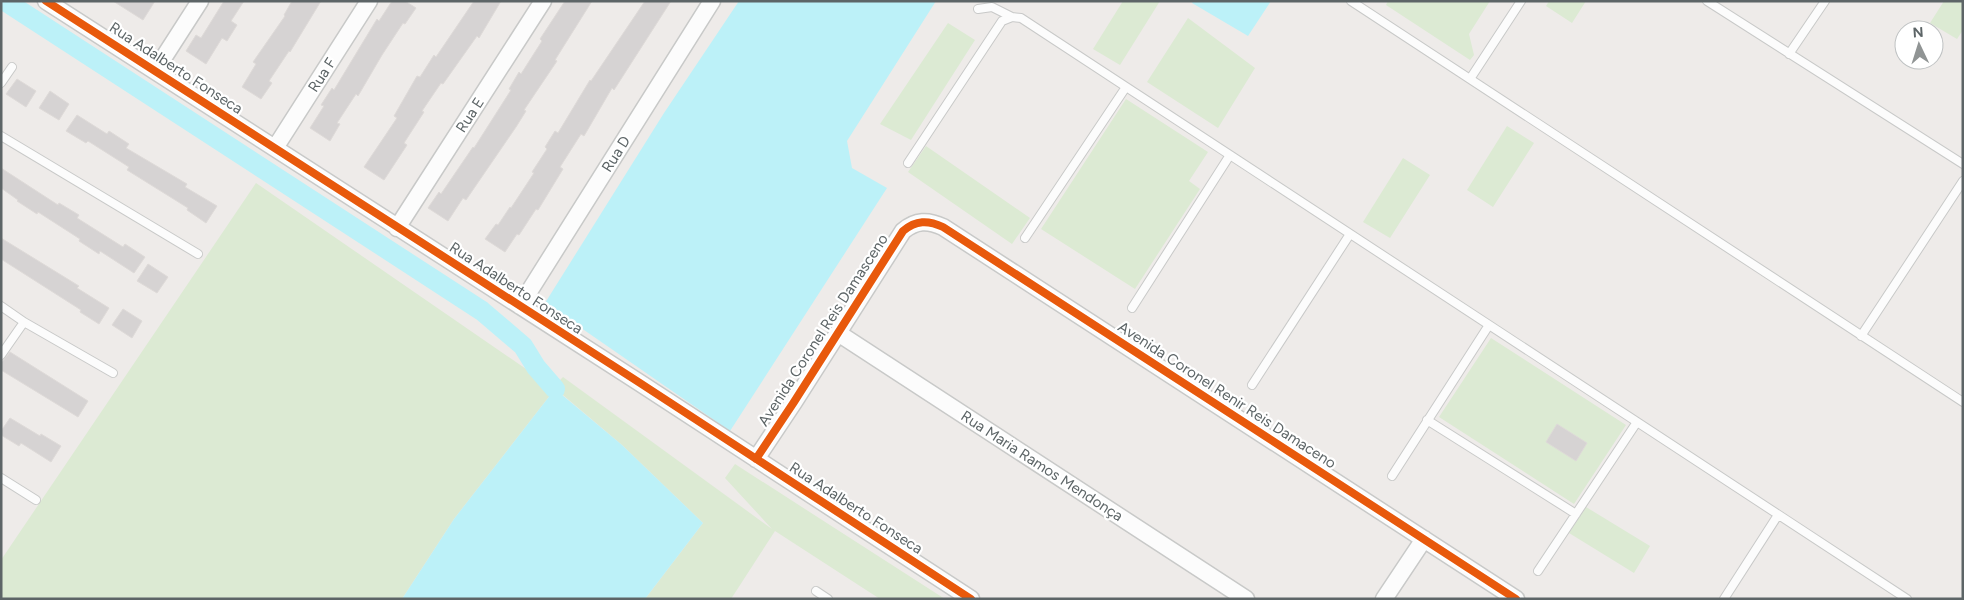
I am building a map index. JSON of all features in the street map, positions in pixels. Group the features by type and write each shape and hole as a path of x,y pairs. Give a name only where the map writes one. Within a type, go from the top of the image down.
{"street":[{"name":"Rua Adalberto Fonseca","path":"46,1 971,599"},
{"path":"155,71 200,1"},
{"name":"Rua F","path":"275,148 369,1"},
{"name":"Rua E","path":"397,228 543,1"},
{"name":"Rua D","path":"520,306 712,1"},
{"name":"Avenida Coronel Reis Damasceno","path":"756,459 903,231 920,222"},
{"name":"Avenida Coronel Renir Reis Damaceno","path":"920,222 943,227 1516,599"},
{"name":"Rua Maria Ramos Mendonça","path":"838,333 1246,599"},
{"path":"1384,599 1424,539"}],"lane":[{"path":"1351,1 1963,402"},
{"path":"1470,79 1521,1"},
{"path":"1707,1 1963,164"},
{"path":"1790,54 1825,1"},
{"path":"978,9 992,8 1012,17 1021,18 1907,599"},
{"path":"908,163 996,29 1002,21 1012,17"},
{"path":"1,83 12,67"},
{"path":"1025,238 1126,87"},
{"path":"1,136 198,254"},
{"path":"1132,308 1230,155"},
{"path":"1861,336 1963,181"},
{"path":"1252,385 1350,234"},
{"path":"1,306 24,322 113,373"},
{"path":"1,355 24,322"},
{"path":"1392,476 1489,325"},
{"path":"1427,420 1576,514"},
{"path":"1538,571 1637,422"},
{"path":"1,478 36,500"},
{"path":"1724,599 1778,514"},
{"path":"816,591 828,599"}],"green space":[{"path":"1123,1 1160,1 1120,65 1093,49"},
{"path":"1388,1 1490,1 1469,34 1474,55 1470,60 1386,5"},
{"path":"1549,1 1586,1 1572,23 1546,6"},
{"path":"1944,1 1963,1 1963,30 1957,39 1944,31 1944,20 1932,20"},
{"path":"1188,18 1255,68 1218,128 1147,82"},
{"path":"948,23 975,40 911,140 880,124"},
{"path":"1126,99 1208,152 1189,181 1200,189 1135,289 1041,229"},
{"path":"1507,126 1534,143 1493,207 1467,190"},
{"path":"926,146 1030,218 1012,244 908,172"},
{"path":"1403,158 1430,175 1390,238 1363,222"},
{"path":"256,183 555,389 454,519 402,599 1,599 1,560"},
{"path":"1491,338 1626,425 1574,504 1439,417"},
{"path":"563,377 772,529 725,478 735,464 945,599 880,599 775,531 731,599 645,599 703,523 622,445 557,390 558,382"},
{"path":"1586,507 1650,546 1634,573 1569,533"}],"water":[{"path":"739,1 936,1 847,141 852,168 887,188 730,431 545,303 664,113"},
{"path":"1193,1 1271,1 1248,36 1192,3"},
{"path":"555,389 622,445 703,523 645,599 402,599 454,519"}],"building":[{"path":"113,1 155,1 143,20"},
{"path":"224,1 244,1 231,21 237,25 227,41 222,38 206,64 186,51 196,35 201,38"},
{"path":"292,1 321,1 290,52 269,81 272,83 261,99 242,87 256,64 253,62 285,16"},
{"path":"392,1 405,1 416,8 405,24 403,23 358,96 356,94 337,123 340,124 330,141 310,128 324,106 321,105 332,88 334,90 377,19 379,21"},
{"path":"474,1 501,1 479,38 477,36 422,111 424,112 404,143 407,145 384,180 364,167 397,118 394,116 417,76 420,77 434,55 436,57"},
{"path":"565,1 592,1 555,60 557,61 524,110 526,111 516,127 466,200 463,198 448,221 428,208 439,192 441,194 474,148 511,90 509,89 519,72 521,74 542,41 540,39"},
{"path":"645,1 671,1 614,90 612,88 584,136 581,134 560,167 563,169 538,210 536,209 505,252 485,239 511,208 534,173 532,172 547,149 545,147 555,131 558,133 590,80"},
{"path":"17,79 36,91 26,107 6,94"},
{"path":"50,91 69,104 59,120 39,108"},
{"path":"77,115 107,134 109,131 129,144 126,148 187,184 185,187 217,206 206,223 187,210 188,208 127,170 129,167 88,141 86,143 66,131"},
{"path":"1,168 58,205 59,203 79,215 77,218 123,247 125,244 145,257 134,273 100,251 99,254 79,241 80,239 17,201 1,188"},
{"path":"1,238 79,286 77,288 109,308 99,324 80,312 81,310 1,259"},
{"path":"148,264 168,277 157,293 137,281"},
{"path":"123,309 142,321 132,338 112,325"},
{"path":"10,352 88,401 78,417 1,370 1,363"},
{"path":"10,418 61,446 51,462 21,443 19,446 1,435 1,431"},
{"path":"1557,424 1587,443 1576,461 1546,442"}],"waterway":[{"path":"5,1 482,311 523,346 536,367 555,389"}],"cycle path":[{"path":"46,1 640,383 971,599"},
{"path":"756,459 903,231 917,223 927,222 943,227 1516,599"}]}
